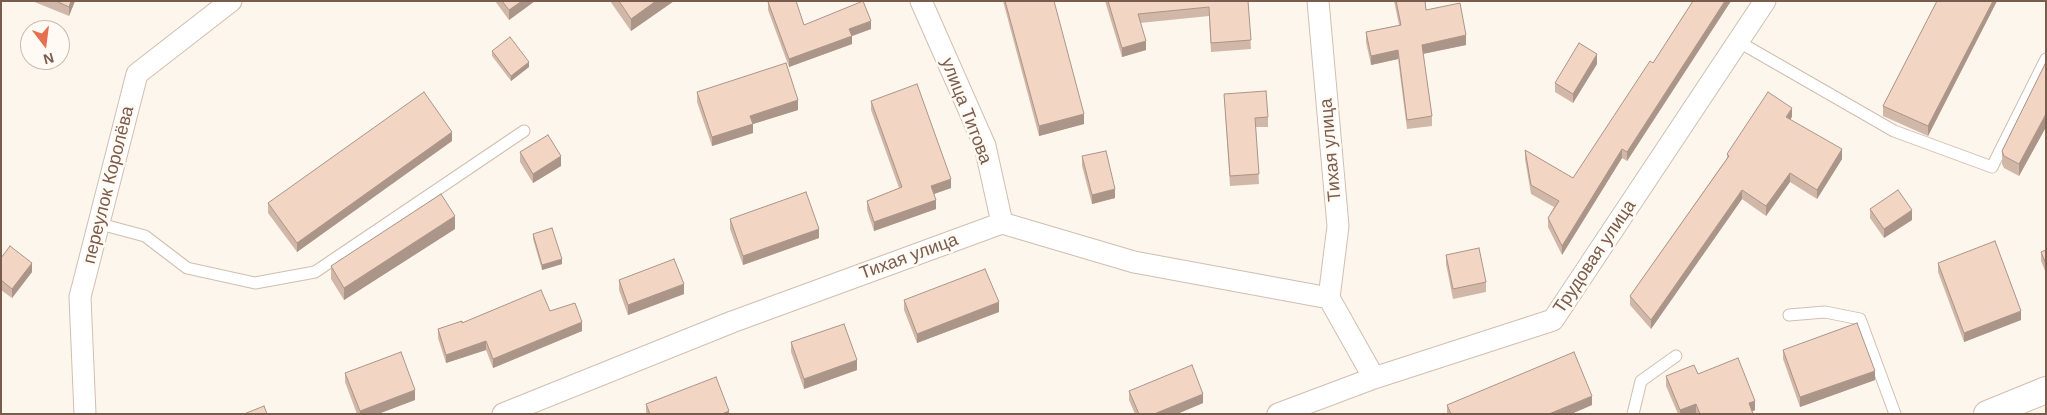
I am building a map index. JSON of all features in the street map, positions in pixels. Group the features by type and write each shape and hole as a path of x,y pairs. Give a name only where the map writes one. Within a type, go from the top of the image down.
{"street":[{"name":"переулок Королёва","path":"85,414 80,297 137,74 230,1"},
{"name":"улица Титова","path":"922,1 984,146 1002,223"},
{"name":"Тихая улица","path":"1318,1 1338,226 1329,298"},
{"name":"Трудовая улица","path":"1278,414 1374,378 1553,320 1765,1"},
{"path":"1002,223 1134,262 1329,298 1374,378"},
{"name":"Тихая улица","path":"503,414 732,322 1002,223"},
{"path":"1987,414 2046,390"}],"lane":[{"path":"1739,42 1894,131 1992,167 2046,59"},
{"path":"100,224 145,236 187,268 255,282 316,272 524,132"},
{"path":"1789,315 1825,312 1860,319 1895,414"},
{"path":"1633,414 1641,381 1676,356"}],"building":[{"path":"56,1 71,1 69,7"},
{"path":"502,1 522,1 509,10"},
{"path":"619,1 656,1 631,19"},
{"path":"796,1 804,25 863,1 871,21 849,29 852,36 789,59 768,2"},
{"path":"1005,1 1054,1 1084,114 1039,126"},
{"path":"1108,1 1248,1 1251,40 1211,43 1209,7 1138,14 1146,41 1122,48"},
{"path":"1396,1 1425,1 1426,10 1460,3 1466,35 1422,45 1432,116 1407,120 1398,50 1371,56 1366,32 1401,25"},
{"path":"1693,1 1725,1 1627,152 1622,149 1562,246 1548,218 1559,201 1531,185 1525,150 1573,178 1650,61 1653,63"},
{"path":"1937,1 1993,1 1928,126 1883,106"},
{"path":"510,37 529,62 511,76 492,51"},
{"path":"1579,43 1597,54 1573,94 1555,83"},
{"path":"2046,62 2046,114 2019,164 2004,156 2002,151"},
{"path":"786,63 798,100 750,116 753,124 712,137 697,92"},
{"path":"917,84 951,179 931,186 936,200 874,222 867,201 902,187 871,101"},
{"path":"1266,91 1268,117 1255,118 1259,174 1230,176 1224,94"},
{"path":"424,92 452,132 297,243 268,203"},
{"path":"1768,92 1792,108 1786,117 1842,149 1817,190 1790,173 1766,206 1742,190 1651,320 1630,296 1729,156 1727,154"},
{"path":"548,135 561,156 533,174 520,152"},
{"path":"1106,151 1115,189 1092,195 1082,156"},
{"path":"1898,190 1912,210 1884,229 1870,209"},
{"path":"806,192 819,229 743,256 730,219"},
{"path":"441,194 455,216 344,288 331,266"},
{"path":"552,228 562,259 542,265 533,234"},
{"path":"1995,241 2021,311 1964,333 1938,263"},
{"path":"10,246 32,263 12,289 1,280 1,258"},
{"path":"1479,248 1486,282 1453,289 1446,255"},
{"path":"2046,250 2046,264 2041,252"},
{"path":"674,259 684,284 628,305 619,280"},
{"path":"985,269 999,302 917,334 904,300"},
{"path":"541,290 550,311 575,303 582,322 493,359 486,341 446,355 438,329 462,321 462,323"},
{"path":"1857,323 1875,371 1800,397 1783,350"},
{"path":"844,324 857,360 804,379 791,342"},
{"path":"401,352 415,390 360,411 345,373"},
{"path":"1574,352 1592,396 1549,414 1451,414 1447,405"},
{"path":"1738,358 1755,401 1749,403 1753,414 1700,414 1696,404 1680,410 1666,376 1694,365 1698,374"},
{"path":"1192,365 1203,394 1154,414 1139,414 1129,391"},
{"path":"716,377 729,411 722,414 650,414 646,404"},
{"path":"264,406 267,414 244,414"}]}
